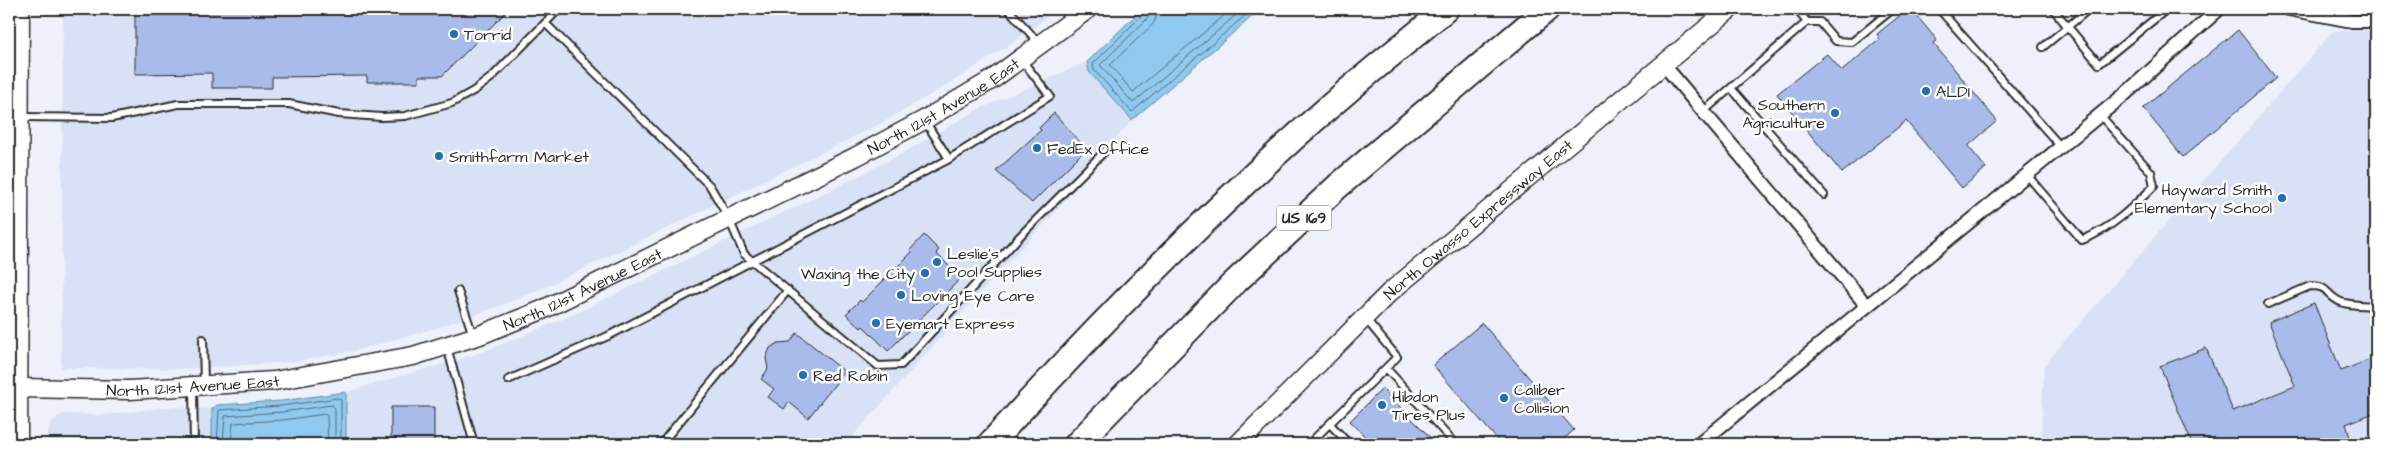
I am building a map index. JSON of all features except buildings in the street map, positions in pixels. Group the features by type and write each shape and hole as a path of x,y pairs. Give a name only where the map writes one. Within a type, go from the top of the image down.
{"highway":[{"path":"990,444 1108,317 1226,201 1335,101 1446,9"},
{"name":"US 169","path":"1078,444 1233,284 1338,186 1547,9"}],"street":[{"path":"18,444 14,388 14,117 20,9"},
{"name":"North 121st Avenue East","path":"14,388 130,390 274,381 413,356 473,337 542,310 855,158 994,79 1088,9"},
{"name":"North Owasso Expressway East","path":"1238,444 1390,292 1730,9"},
{"path":"1699,444 2100,115 2219,9"},
{"path":"2289,9 2352,21 2376,21"},
{"path":"1664,65 1867,306"}],"lane":[{"path":"14,117 112,118 178,104 289,104 347,114 405,116 452,103 475,90 492,77 559,9"},
{"path":"1796,9 1807,22"},
{"path":"1802,16 1810,9"},
{"path":"1703,112 1807,22 1820,22 1836,41 1852,42 1893,9"},
{"path":"1939,9 2061,147"},
{"path":"2053,9 2099,64 2167,9"},
{"path":"2043,47 2088,9"},
{"path":"1009,10 1040,45"},
{"path":"545,22 710,186 729,219 744,254 878,366 901,365 1021,235 1106,150"},
{"path":"508,380 608,336 754,262 949,159 1050,96 1021,59"},
{"path":"1731,88 1824,195"},
{"path":"2027,175 2082,240 2101,233 2131,209 2154,186 2151,172 2100,115"},
{"path":"924,120 949,159"},
{"path":"2268,304 2310,286 2316,286 2325,288 2338,301 2376,306"},
{"path":"661,444 788,290"},
{"path":"458,291 473,337"},
{"path":"1309,444 1397,357 1365,317"},
{"path":"194,444 203,339"},
{"path":"447,346 474,444"},
{"path":"1386,368 1455,444"},
{"path":"1330,424 1350,444"}],"shaded area":[{"name":"Smithfarm Market","path":"63,9 1058,9 1012,43 952,82 884,122 546,287 492,309 436,328 354,351 292,362 184,369 61,368"},
{"name":"Hayward Smith Elementary School","path":"2333,31 2376,31 2376,444 2041,444 2044,365"},
{"path":"1087,62 1132,120 1048,220 998,273 846,444 346,444 346,392 480,353 570,316 843,184 903,153 977,110"},
{"path":"170,407 212,409 212,444 48,444 48,431 51,422 63,414 104,415"}],"water":[{"path":"1142,9 1261,9 1132,120 1089,72 1087,62"},
{"path":"346,392 346,444 212,444 212,409 217,405 281,401"}],"place":[{"name":"Torrid","path":"454,34"},
{"name":"ALDI","path":"1926,91"},
{"name":"Southern Agriculture","path":"1835,113"},
{"name":"FedEx Office","path":"1037,148"},
{"name":"Smithfarm Market","path":"439,156"},
{"name":"Hayward Smith Elementary School","path":"2282,198"},
{"name":"Leslie's Pool Supplies","path":"937,262"},
{"name":"Waxing the City","path":"925,273"},
{"name":"Loving Eye Care","path":"901,295"},
{"name":"Eyemart Express","path":"876,323"},
{"name":"Red Robin","path":"803,375"},
{"name":"Caliber Collision","path":"1504,398"},
{"name":"Hibdon Tires Plus","path":"1382,405"}]}
